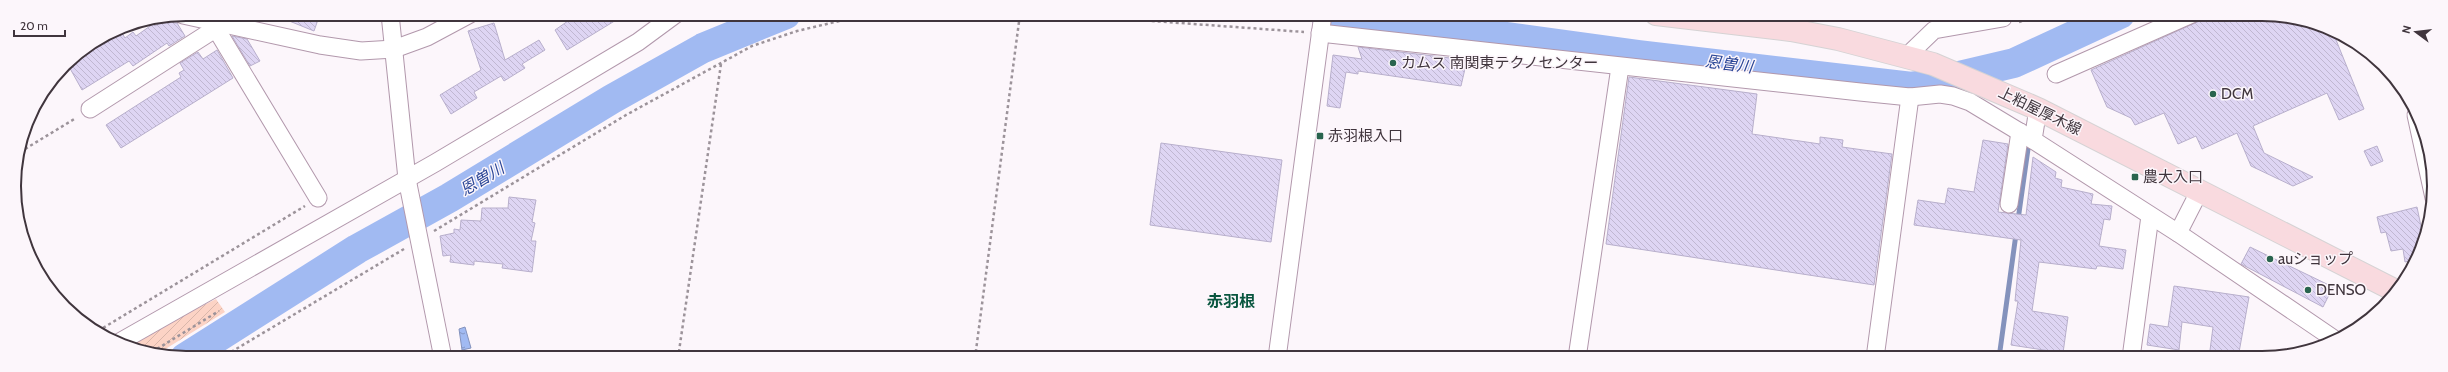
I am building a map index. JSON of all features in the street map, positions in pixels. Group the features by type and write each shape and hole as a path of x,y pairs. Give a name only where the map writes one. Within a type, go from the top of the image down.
{"main road":[{"name":"上粕屋厚木線","path":"1713,21 1791,30 1907,56 1933,64 1990,87 2038,109 2391,289"}],"street":[{"path":"200,21 214,26 342,49 361,51 394,49 427,37 457,21"},
{"path":"391,21 409,186 420,235 442,351"},
{"path":"124,339 409,186 638,42 666,21"},
{"path":"1907,56 1934,30 1978,21"},
{"path":"2056,74 2176,21"},
{"path":"90,109 214,26"},
{"path":"214,26 318,198"},
{"path":"1278,351 1321,26 1620,67 1910,97 1940,94 1958,98 1970,102 2026,136 2178,233 2330,336"},
{"path":"1578,351 1620,67"},
{"path":"1876,351 1910,97"},
{"path":"2009,204 2026,136 2038,109"},
{"path":"2178,233 2199,192"},
{"path":"2132,351 2150,216"}],"path":[{"path":"451,220 666,92 721,64 752,46 797,30 838,21"},
{"path":"976,351 1019,21"},
{"path":"1211,21 1321,26"},
{"path":"679,351 721,64"},
{"path":"25,149 90,109"},
{"path":"102,328 318,198"},
{"path":"232,351 385,258"},
{"path":"157,349 219,311"}],"shaded area":[{"path":"216,299 225,312 164,350 131,341"}],"water":[{"path":"465,327 471,348 462,350 459,329"}],"building":[{"path":"172,21 177,23 185,36 169,46 167,43 133,66 129,61 82,90 70,68 94,49 113,38 123,34 125,38 133,32 136,36 152,24 155,26 160,23 167,22 168,24"},
{"path":"289,21 318,21 314,31"},
{"path":"568,21 615,21 567,50 555,30"},
{"name":"DCM","path":"2200,21 2284,22 2315,30 2335,38 2364,109 2339,120 2327,93 2253,126 2264,153 2313,177 2293,186 2251,166 2237,133 2202,149 2196,136 2178,144 2164,113 2135,125 2131,118 2107,107 2091,70"},
{"path":"494,23 505,60 539,40 545,50 522,64 525,68 504,81 501,76 474,92 477,98 451,114 440,95 481,70 468,31"},
{"path":"232,36 247,39 260,61 250,66"},
{"path":"1358,47 1467,60 1461,86 1358,71 1358,74 1346,72 1340,108 1327,106 1333,55 1362,59"},
{"path":"217,50 233,78 121,148 106,125 181,77 179,73 184,70 180,63 198,52 203,59"},
{"path":"1629,77 1757,94 1752,134 1820,144 1820,137 1843,140 1842,147 1892,154 1874,285 1606,244"},
{"path":"1983,140 2008,144 1998,212 2026,215 2033,157 2056,172 2055,178 2062,180 2061,187 2093,194 2091,204 2112,206 2110,220 2104,219 2099,246 2126,250 2123,269 2097,266 2096,269 2039,262 2032,311 2068,317 2063,351 2050,351 2011,345 2018,301 2015,301 2021,240 1914,225 1918,200 1945,204 1948,188 1974,192"},
{"path":"1161,143 1282,160 1271,242 1150,225"},
{"path":"2377,146 2383,161 2371,166 2364,151"},
{"path":"509,197 536,200 532,222 535,223 531,241 536,241 532,272 502,268 503,264 474,261 474,265 450,262 451,255 443,256 440,236 454,233 454,229 460,230 461,220 481,221 482,208 508,208"},
{"path":"2417,207 2421,228 2409,261 2405,262 2403,249 2391,251 2386,232 2381,233 2377,217"},
{"path":"2250,247 2333,287 2323,307 2241,264"},
{"path":"2174,286 2249,297 2239,351 2210,351 2213,327 2182,322 2179,350 2147,345 2150,324 2168,327"}],"waterway":[{"name":"恩曽川","path":"196,351 357,249 449,198 612,99 703,48 769,21"},
{"name":"恩曽川","path":"1389,21 1639,55 1912,87 2014,63 2105,21"},
{"path":"2018,220 2028,149"},
{"path":"2000,351 2016,234"}],"place":[{"name":"カムス 南関東テクノセンター","path":"1393,63"},
{"name":"DCM","path":"2213,94"},
{"name":"赤羽根入口","path":"1320,136"},
{"name":"農大入口","path":"2135,177"},
{"name":"auショップ","path":"2270,259"},
{"name":"DENSO","path":"2308,290"}],"district":[{"name":"赤羽根","path":"1231,301"}]}
